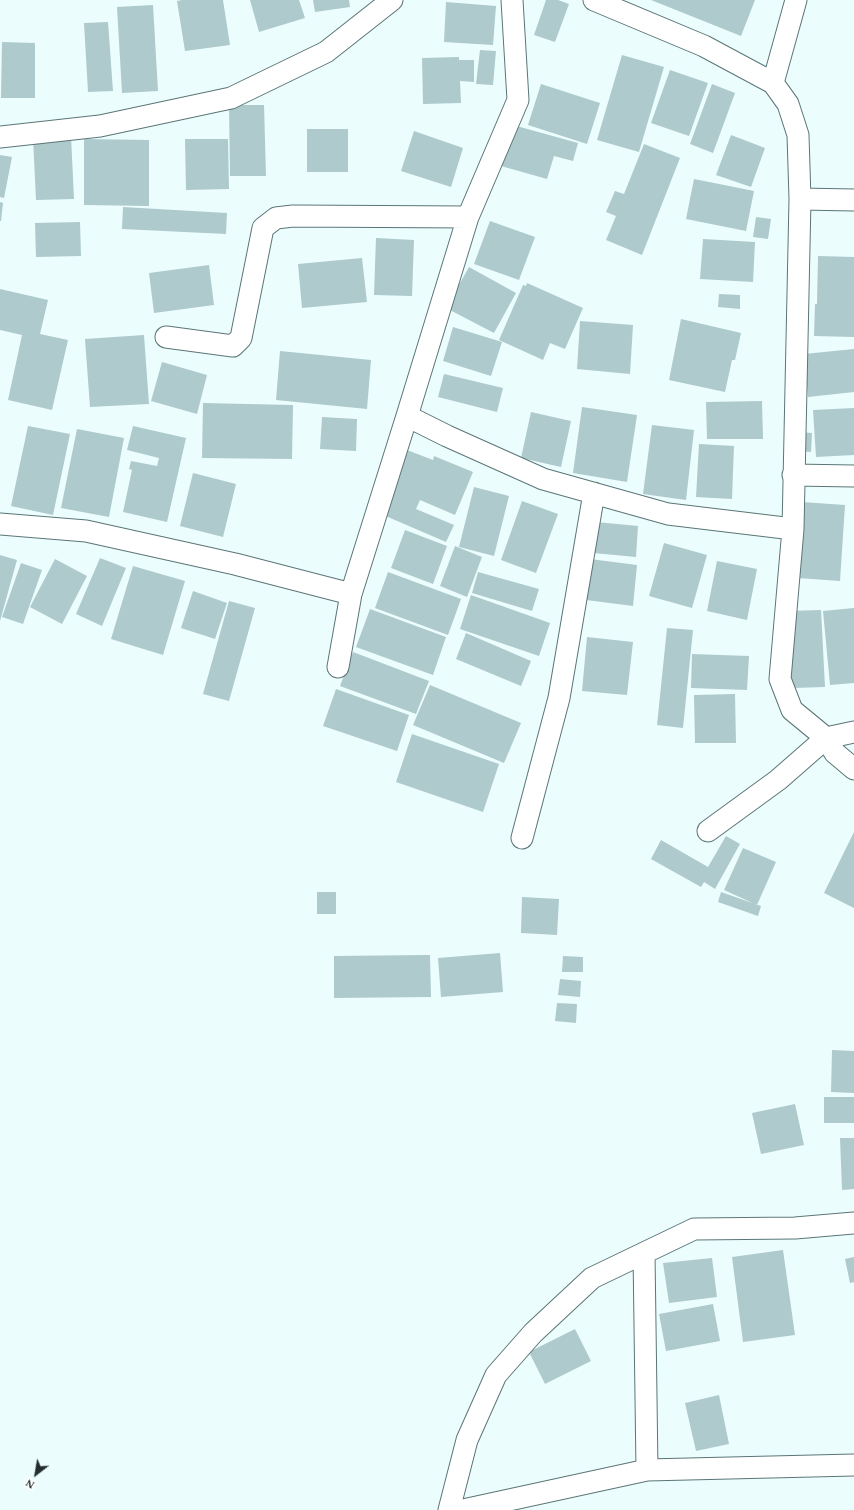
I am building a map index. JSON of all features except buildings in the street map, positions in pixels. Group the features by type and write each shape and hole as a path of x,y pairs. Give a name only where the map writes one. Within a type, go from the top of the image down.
{"street":[{"path":"0,137 100,126 231,98 326,52 392,0"},
{"path":"338,667 351,594 468,217 518,100 512,0"},
{"path":"594,0 704,46 773,83 788,104 798,135 800,199 792,530 780,679 792,710 826,738 835,753 854,769"},
{"path":"773,83 796,0"},
{"path":"800,199 854,200"},
{"path":"166,337 233,346 241,338 263,228 276,218 293,216 468,217"},
{"path":"407,416 447,436 543,479 668,514 792,530"},
{"path":"794,475 854,476"},
{"path":"522,838 559,698 594,493"},
{"path":"0,524 86,531 235,564 351,594"},
{"path":"708,831 778,780 826,738 854,732"},
{"path":"449,1510 467,1440 496,1375 533,1333 592,1278 694,1229 795,1228 854,1223"},
{"path":"644,1254 647,1470"},
{"path":"464,1510 647,1470 854,1465"}]}
